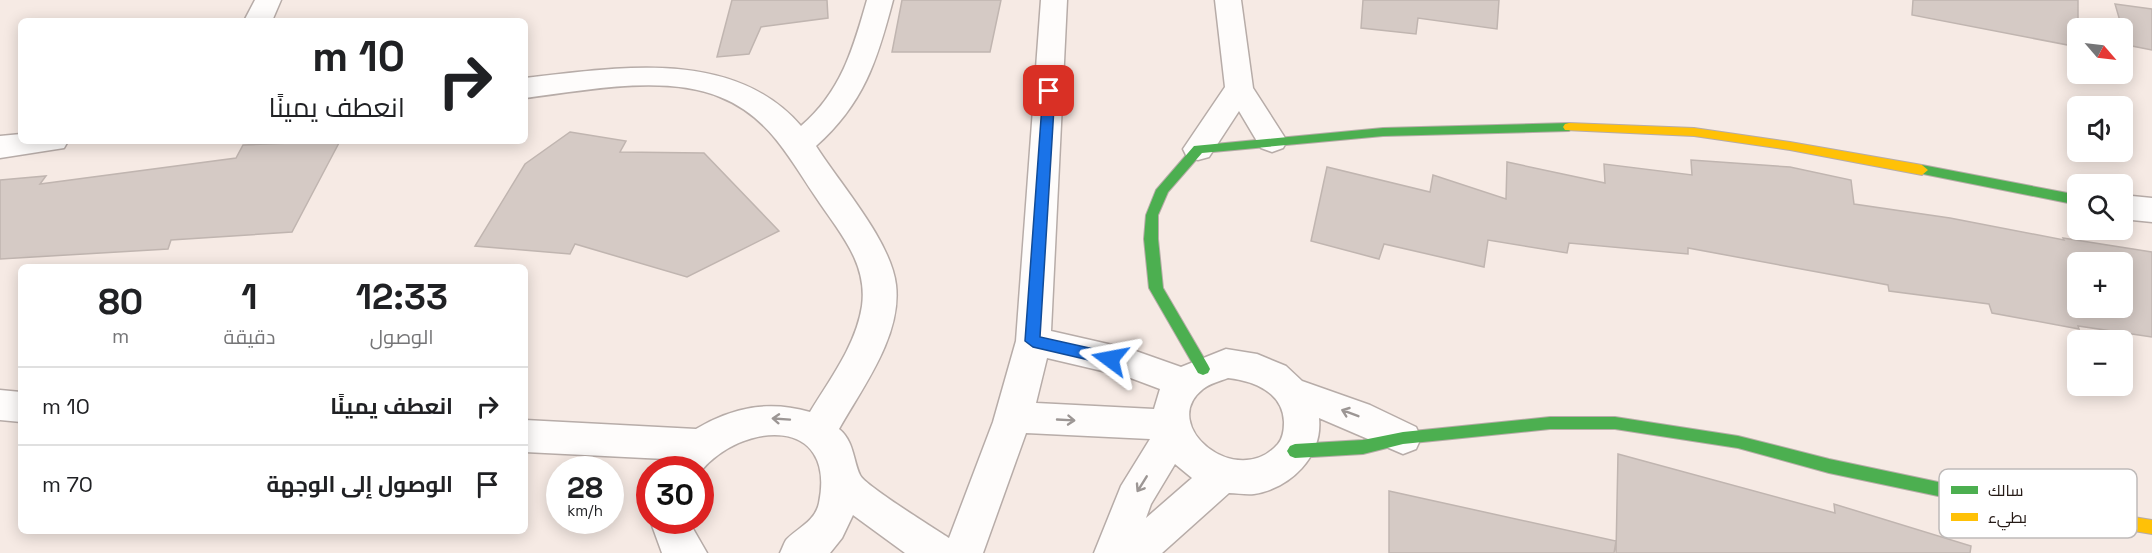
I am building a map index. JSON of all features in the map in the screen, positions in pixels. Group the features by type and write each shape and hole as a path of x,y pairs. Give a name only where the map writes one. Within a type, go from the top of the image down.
{"street":[{"path":"259,18 268,0"},
{"path":"798,145 833,113 854,85 880,0"},
{"path":"963,553 1015,417 1033,341 1054,0"},
{"path":"1228,0 1239,88 1272,141"},
{"path":"528,88 626,77 672,78 706,83 751,101 786,128 869,251 880,284 876,321 869,340 818,432"},
{"path":"1193,375 1156,288 1151,239 1152,215 1162,190 1198,149 1239,88"},
{"path":"1198,149 1272,141 1502,127 1681,131 1774,144 2067,198"},
{"path":"0,147 26,144"},
{"path":"2133,208 2152,210"},
{"path":"1033,341 1193,375 1226,363 1251,366 1274,376 1292,392 1357,416 1403,438"},
{"path":"1193,375 1171,402 1172,429 1184,452 1201,466 1223,475 1244,477 1264,474 1282,465 1295,451 1303,432 1301,412 1292,392"},
{"path":"0,405 18,406"},
{"path":"1015,417 1172,429"},
{"path":"691,456 727,427 760,418 791,420 818,432 837,455 843,485 834,518 811,547 800,553"},
{"path":"1295,451 1363,447 1403,438 1550,423 1615,423 1738,442 1829,466 1939,489"},
{"path":"1114,553 1134,498 1172,429"},
{"path":"528,435 675,456"},
{"path":"1134,553 1223,475"},
{"path":"843,485 900,529 940,553"},
{"path":"2137,525 2152,527"},
{"path":"674,534 676,541 687,553"}],"building":[{"path":"732,0 827,0 828,18 761,27 749,54 717,57"},
{"path":"902,0 1001,0 990,52 892,52"},
{"path":"1363,0 1499,0 1497,29 1418,18 1416,34 1361,28"},
{"path":"1913,0 2078,0 2078,18 2067,18 2067,45 1912,15"},
{"path":"2115,4 2152,9 2152,50 2133,46 2133,18 2119,18"},
{"path":"570,132 626,141 620,152 704,153 779,231 687,277 575,244 570,254 475,246 525,164"},
{"path":"338,144 292,232 171,240 168,249 0,259 0,180 46,176 40,184 236,158 243,145"},
{"path":"1691,160 1790,167 1851,180 1854,204 1950,218 2064,240 2063,238 2152,252 2152,337 2133,334 2133,330 2105,330 2078,326 2079,329 1992,313 1989,304 1889,291 1888,285 1688,248 1688,254 1569,243 1567,253 1488,240 1484,267 1384,244 1379,259 1311,241 1327,167 1430,192 1433,175 1506,199 1507,162 1605,183 1604,164 1692,175"},
{"path":"1618,454 1835,513 1834,504 1971,546 1970,553 1616,553"},
{"path":"1389,491 1616,541 1614,553 1389,553"}],"traffic: fast":[{"path":"1203,369 1156,288 1151,239 1152,215 1162,190 1198,149 1383,132 1569,127"},
{"path":"1922,170 2067,198"},
{"path":"1295,451 1363,447 1403,438 1550,423 1615,423 1738,442 1829,466 1939,489"}],"traffic: slow":[{"path":"1569,127 1694,132 1790,146 1922,170"},
{"path":"2137,525 2152,527"}],"route":[{"path":"1049,91 1033,341 1110,359"}]}
